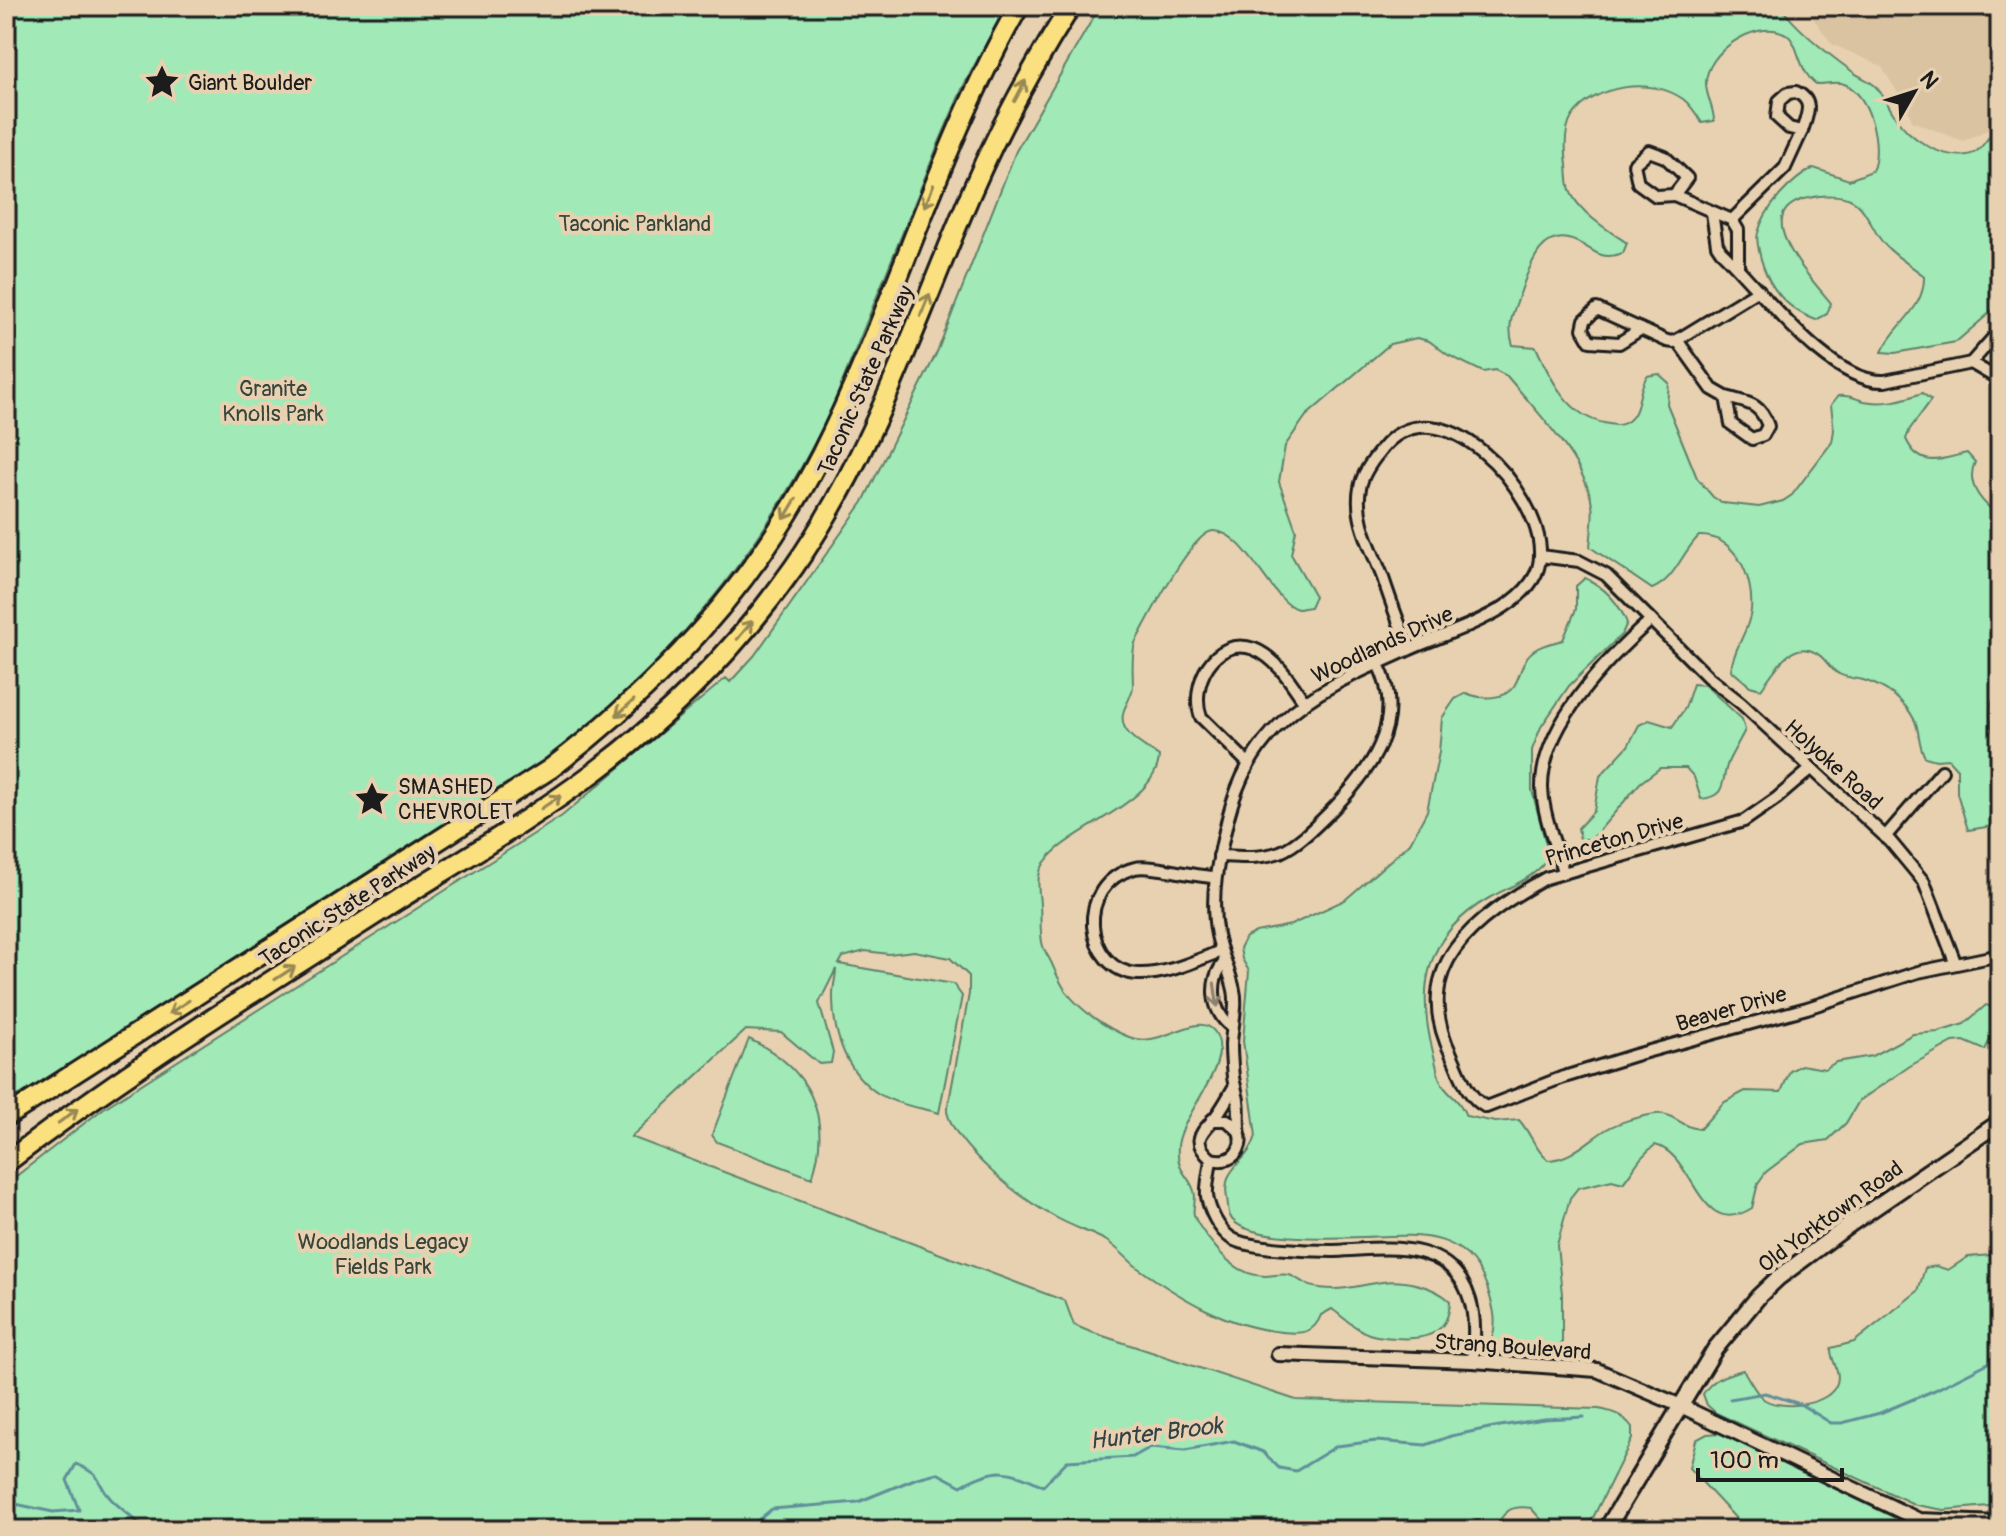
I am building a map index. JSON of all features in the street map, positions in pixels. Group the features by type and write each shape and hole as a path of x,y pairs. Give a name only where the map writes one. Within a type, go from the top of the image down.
{"highway":[{"name":"Taconic State Parkway","path":"6,1117 550,769 622,711 680,655 726,602 760,555 820,456 961,120 1019,6"},
{"name":"Taconic State Parkway","path":"6,1163 151,1059 569,790 652,725 711,668 785,579 848,480 884,407 985,160 1033,67 1071,6"}],"main road":[{"name":"Old Yorktown Road","path":"1606,1530 1729,1330 1778,1278 1852,1223 2000,1122"}],"street":[{"path":"1732,220 1785,168 1802,131"},
{"path":"1674,195 1687,178 1665,157 1649,151 1634,164 1638,183 1656,196 1674,195 1732,220 1738,230 1738,267"},
{"path":"1712,213 1717,245 1818,351 1862,379 1885,381 1971,363 2000,380"},
{"path":"1641,329 1619,343 1590,341 1583,329 1585,320 1597,309 1641,329 1667,341 1677,340 1759,290"},
{"path":"1971,363 2000,330"},
{"path":"1677,340 1712,389 1726,397 1746,401 1764,413 1768,426 1763,435 1752,439 1731,424 1726,397"},
{"path":"1410,649 1364,533 1360,507 1359,489 1364,475 1391,437 1413,427 1437,428 1465,439 1489,456 1505,473 1529,509 1536,528 1540,556"},
{"name":"Holyoke Road","path":"1540,556 1579,561 1606,575 1708,677 1885,837 1924,882 1955,962"},
{"name":"Woodlands Drive","path":"1211,1159 1228,1160 1236,1155 1241,1138 1238,1130 1238,1096 1234,1087 1232,1027 1235,992 1216,932 1215,877 1232,804 1248,763 1267,737 1305,703 1378,664 1452,634 1497,611 1533,579 1540,556"},
{"path":"1563,872 1543,800 1544,773 1552,742 1572,704 1651,620"},
{"path":"1248,763 1208,726 1197,707 1200,678 1209,663 1219,654 1237,648 1254,649 1274,663 1305,703"},
{"path":"1219,856 1251,857 1282,851 1321,821 1356,786 1382,741 1389,710 1389,692 1378,664"},
{"name":"Princeton Drive","path":"1476,1102 1469,1094 1443,1038 1438,1014 1437,990 1443,969 1463,936 1479,921 1522,892 1563,872 1744,821 1811,769"},
{"path":"1885,837 1942,771"},
{"path":"1215,877 1192,877 1147,866 1132,869 1116,877 1102,890 1091,924 1108,960 1135,974 1223,957"},
{"name":"Beaver Drive","path":"1476,1102 1486,1107 1561,1078 1955,962 2000,955"},
{"name":"Woodlands Drive","path":"1223,957 1215,975 1214,992 1219,1012 1232,1027"},
{"path":"1234,1087 1203,1128 1199,1139 1202,1151 1211,1159 1207,1197 1213,1214 1229,1237 1239,1243 1331,1251 1389,1247 1422,1252 1451,1269 1470,1299 1474,1326 1473,1361"},
{"path":"1212,1120 1227,1120 1238,1130"},
{"name":"Strang Boulevard","path":"1278,1354 1473,1361 1597,1370 1681,1406 1919,1520 2000,1523"}],"shaded area":[{"path":"1804,6 2000,6 2000,124 1963,141 1912,121 1907,107 1881,66 1832,44"}],"green space":[{"path":"6,6 1006,6 963,87 829,415 772,517 705,608 667,650 584,729 537,765 6,1105"},
{"name":"Woodlands Legacy Fields Park","path":"1100,6 1780,6 1814,42 1874,85 1901,124 1926,145 1946,154 1967,155 1977,151 1991,134 2000,129 2000,304 1956,342 1895,353 1882,352 1920,298 1924,276 1885,245 1857,204 1842,197 1814,197 1791,205 1783,216 1788,246 1831,303 1827,314 1816,320 1785,302 1771,284 1757,242 1761,223 1773,204 1788,187 1814,168 1849,180 1872,171 1876,149 1872,121 1860,96 1851,88 1841,83 1816,84 1805,71 1789,37 1772,30 1746,35 1714,61 1706,84 1714,121 1702,123 1683,99 1656,88 1624,87 1594,97 1569,122 1566,147 1569,188 1583,210 1627,243 1623,253 1608,256 1565,238 1546,244 1533,260 1510,331 1513,345 1536,347 1554,383 1570,404 1580,413 1604,423 1619,425 1628,421 1635,412 1647,376 1659,374 1669,383 1667,404 1697,478 1713,497 1723,503 1759,507 1783,501 1792,495 1832,442 1831,405 1838,396 1879,402 1901,400 1922,393 1931,400 1906,439 1912,449 1925,459 1967,453 1975,462 1972,478 1977,492 2000,516 2000,688 1990,714 2001,768 2000,829 1992,826 1968,830 1957,793 1957,769 1948,759 1925,757 1911,713 1886,690 1839,674 1819,655 1807,650 1791,653 1761,689 1750,686 1731,670 1751,610 1749,584 1740,560 1732,550 1723,542 1699,536 1667,579 1652,589 1590,547 1592,504 1580,470 1557,436 1507,376 1495,370 1483,372 1448,355 1429,341 1417,338 1390,344 1306,416 1285,446 1279,482 1296,530 1291,554 1315,596 1310,607 1298,609 1288,604 1237,543 1226,534 1214,531 1205,535 1182,560 1135,643 1133,687 1124,710 1124,725 1132,738 1159,756 1154,775 1122,806 1079,833 1046,861 1038,883 1044,948 1062,985 1078,1005 1121,1034 1141,1040 1198,1025 1214,1031 1219,1043 1218,1057 1213,1073 1181,1134 1178,1156 1194,1191 1196,1220 1227,1259 1251,1274 1289,1275 1319,1288 1340,1289 1391,1281 1427,1288 1450,1301 1440,1329 1415,1338 1375,1336 1359,1329 1332,1309 1321,1315 1315,1326 1301,1333 1262,1329 1224,1318 1171,1290 1105,1240 1055,1217 1009,1186 976,1157 953,1126 947,1112 969,994 969,976 950,958 914,951 889,954 865,951 843,957 839,964 953,984 962,996 939,1113 880,1095 854,1071 842,1047 835,1021 833,994 836,969 819,1003 833,1052 831,1063 819,1064 781,1032 746,1030 631,1137 1065,1301 1074,1325 1088,1331 1296,1400 1599,1409 1614,1413 1632,1427 1632,1439 1587,1530 1550,1530 1531,1508 1524,1507 1508,1511 1496,1530 6,1530 6,1184 104,1108 562,816 726,678 730,682 754,656 863,502 937,352 1016,151"},
{"path":"1585,578 1610,596 1627,623 1622,634 1569,686 1541,727 1532,750 1532,790 1549,856 1530,876 1468,912 1451,928 1431,964 1426,1005 1438,1075 1466,1116 1495,1122 1519,1120 1543,1156 1548,1160 1557,1159 1572,1153 1612,1126 1643,1116 1667,1115 1700,1129 1723,1103 1745,1091 1781,1092 1790,1071 1801,1065 1825,1069 1836,1062 1872,1056 1913,1034 1938,1032 1964,1024 1986,1005 2000,1009 2000,1026 1996,1027 1985,1050 1964,1041 1953,1042 1910,1066 1859,1101 1846,1123 1828,1140 1803,1144 1766,1172 1758,1183 1752,1208 1734,1215 1720,1214 1708,1205 1679,1163 1655,1145 1640,1159 1623,1183 1612,1180 1578,1188 1570,1198 1557,1245 1562,1294 1562,1343 1555,1352 1498,1352 1489,1346 1494,1331 1494,1316 1487,1287 1478,1268 1466,1254 1452,1245 1420,1236 1291,1237 1252,1230 1238,1224 1230,1216 1226,1187 1228,1179 1256,1136 1243,1041 1249,971 1240,948 1246,937 1256,932 1291,925 1345,900 1410,843 1427,811 1439,752 1442,718 1455,699 1466,693 1492,697 1510,691 1531,653 1544,645 1563,640 1576,609 1576,586"},
{"path":"1693,684 1705,685 1742,719 1745,730 1726,767 1720,791 1701,799 1694,777 1686,768 1660,768 1640,783 1592,839 1580,839 1578,828 1594,811 1600,776 1628,746 1639,725 1649,720 1672,727 1685,708"},
{"path":"749,1039 787,1064 811,1095 819,1134 812,1178 717,1142 712,1135"},
{"path":"2000,1246 2000,1505 1944,1510 1916,1505 1716,1413 1707,1405 1703,1394 1711,1384 1743,1370 1759,1394 1773,1403 1805,1404 1825,1397 1833,1391 1838,1378 1831,1348 1854,1342 1918,1291 1925,1268 1936,1266 1948,1270 1968,1257 1991,1255"},
{"path":"1720,1433 1915,1530 1764,1530 1741,1524 1689,1468 1696,1440 1707,1434"}],"waterway":[{"path":"1730,1399 1765,1393 1800,1404 1831,1423 1842,1423 1880,1413 1935,1390 2000,1357"},
{"name":"Hunter Brook","path":"746,1530 772,1509 858,1502 937,1473 961,1486 983,1475 1002,1472 1043,1486 1067,1461 1133,1457 1151,1447 1185,1450 1234,1441 1263,1452 1279,1468 1296,1471 1337,1446 1376,1441 1426,1445 1494,1427 1544,1419 1584,1417"},
{"name":"Hunter Brook","path":"6,1502 53,1512 79,1510 67,1480 76,1464 96,1476 111,1499 145,1530"}],"place":[{"name":"Giant Boulder","path":"162,82"},
{"name":"SMASHED CHEVROLET","path":"372,799"}],"park label":[{"name":"Taconic Parkland","path":"635,223"},
{"name":"Granite Knolls Park","path":"273,400"}]}
